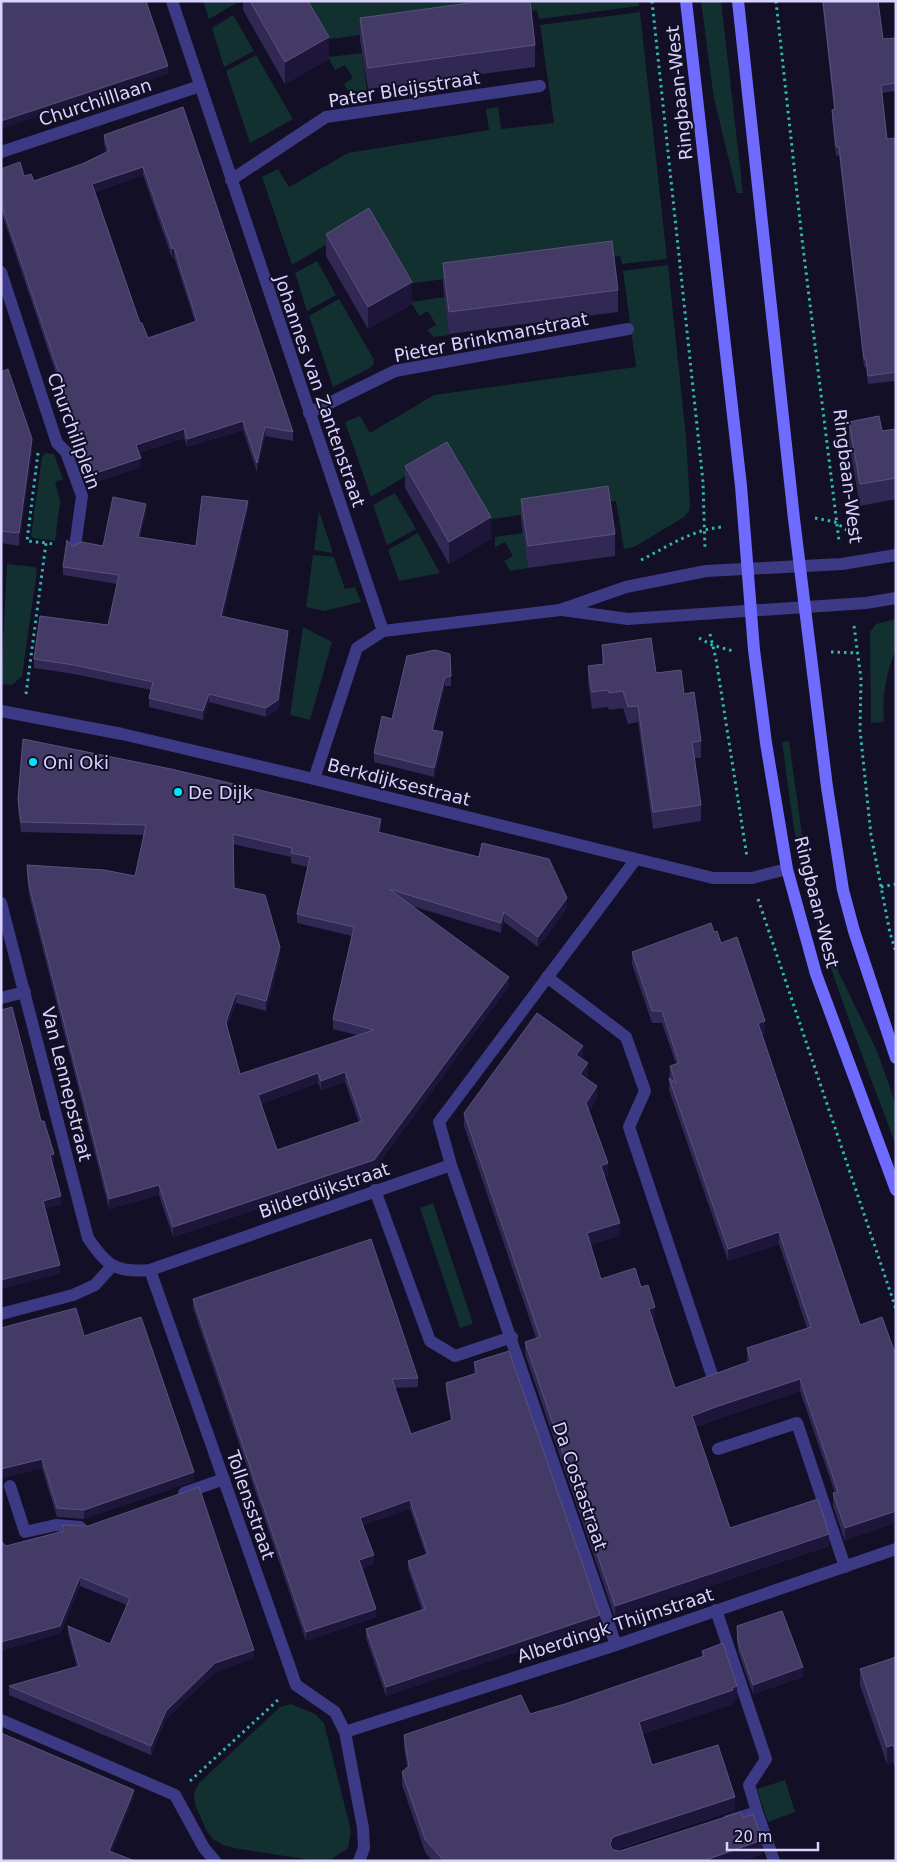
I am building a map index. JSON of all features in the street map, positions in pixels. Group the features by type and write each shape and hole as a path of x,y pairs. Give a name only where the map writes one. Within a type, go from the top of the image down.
{"main road":[{"name":"Ringbaan-West","path":"686,1 741,486 754,650 766,743 787,869 816,974 896,1190"},
{"name":"Ringbaan-West","path":"738,1 800,566 827,787 843,890 854,931 896,1058"}],"street":[{"name":"Johannes van Zantenstraat","path":"172,1 383,631"},
{"name":"Churchilllaan","path":"1,152 200,86"},
{"name":"Pater Bleijsstraat","path":"231,180 326,117 540,86"},
{"name":"Churchillplein","path":"1,272 57,443 66,452 82,496 75,546"},
{"name":"Pieter Brinkmanstraat","path":"309,413 395,371 628,329"},
{"path":"314,778 357,648 383,631 560,610 626,587 706,571 842,564 896,555"},
{"path":"560,610 628,619 851,604 896,598"},
{"name":"Berkdijksestraat","path":"1,711 23,714 314,778 713,878 752,878 787,869"},
{"path":"452,1165 439,1122 636,860"},
{"name":"Van Lennepstraat","path":"1,903 88,1238 99,1255 111,1267"},
{"path":"547,977 626,1036 645,1092 629,1127 713,1378"},
{"path":"1,998 25,992"},
{"name":"Bilderdijkstraat","path":"111,1267 130,1272 150,1270 375,1190 452,1165"},
{"name":"Da Costastraat","path":"452,1165 616,1645"},
{"path":"375,1190 430,1341 455,1356 512,1337"},
{"path":"1,1314 73,1295 95,1285 111,1267"},
{"name":"Tollensstraat","path":"150,1270 296,1684"},
{"path":"718,1449 796,1423 845,1566"},
{"path":"168,1498 224,1479"},
{"path":"10,1486 25,1532 56,1525 85,1527 94,1524"},
{"name":"Alberdingk Thijmstraat","path":"345,1732 616,1645 896,1549"},
{"path":"716,1610 766,1759 748,1785 774,1861"},
{"path":"296,1684 334,1712 345,1732 363,1828 364,1848 359,1861"},
{"path":"1,1720 175,1795 204,1848 216,1861"},
{"path":"720,1824 757,1812"}],"path":[{"name":"Ringbaan-West","path":"776,1 805,268 835,522 842,564"},
{"path":"57,443 38,450 27,541 75,546"},
{"path":"23,714 46,543"},
{"path":"851,604 858,653 861,700 860,730 871,835 896,952"},
{"path":"694,636 729,650 754,650"},
{"path":"811,651 858,653"},
{"path":"881,887 896,884"},
{"path":"175,1795 296,1684"}],"green space":[{"path":"203,1 240,1 209,19"},
{"path":"302,1 639,1 639,6 539,19 537,10 324,40"},
{"path":"701,1 721,1 743,193 737,193 714,99"},
{"path":"640,12 667,259 622,264 620,256 407,284 369,219 292,265 262,177 278,169 289,187 348,153 489,130 486,109 498,107 501,129 554,123 540,25"},
{"path":"233,15 254,51 224,67 212,28"},
{"path":"362,53 367,90 349,92 344,84 353,78 345,65 335,70 328,57"},
{"path":"256,55 293,119 250,143 226,71"},
{"path":"317,261 336,295 307,311 295,273"},
{"path":"668,265 686,437 690,504 689,511 684,517 634,547 624,549 616,501 486,520 446,452 371,497 345,422 360,416 370,433 434,395 636,367 623,271"},
{"path":"445,297 449,335 434,337 427,330 436,325 428,311 419,316 411,302"},
{"path":"339,299 373,358 374,364 370,368 333,387 309,316"},
{"path":"45,453 54,454 63,479 55,482 60,501 55,541 33,538 31,535 42,457"},
{"path":"395,493 416,529 387,545 373,505"},
{"path":"319,511 333,553 314,550"},
{"path":"418,533 440,573 399,581 388,550"},
{"path":"523,533 528,568 510,571 504,561 513,556 505,542 495,547 495,537"},
{"path":"313,555 334,557 345,589 355,587 361,602 324,611 306,607"},
{"path":"7,564 35,567 37,570 22,676 12,685 1,684"},
{"path":"896,619 896,647 889,668 884,694 884,722 871,723 870,632 876,624"},
{"path":"303,627 332,642 310,720 290,715"},
{"path":"789,741 802,835 818,907 839,973 877,1051 896,1105 896,1146 838,988 803,873 792,817 782,742"},
{"path":"433,1203 473,1324 460,1328 420,1208"},
{"path":"291,1704 315,1714 324,1723 351,1831 348,1848 329,1861 317,1861 223,1845 213,1839 206,1830 195,1804 194,1793 199,1783 280,1707"},
{"path":"785,1780 795,1812 768,1822 757,1789"}],"building":[{"path":"1,1 146,1 168,66 1,121"},
{"path":"250,1 308,1 329,37 285,62"},
{"path":"484,1 530,1 535,45 368,68 360,18"},
{"path":"823,1 878,1 883,39 896,38 896,83 881,85 887,139 894,138 896,151 896,372 868,376 866,359 864,359 839,147 836,147 832,110 835,109"},
{"path":"183,107 293,432 265,427 257,463 243,421 187,439 184,429 136,445 141,458 93,474 1,203 1,169 20,162 24,176 31,174 34,181 82,164 109,151 104,135","holes":["143,167 172,249 174,248 197,321 148,338 142,323 140,323 92,184"]},
{"path":"369,208 412,282 368,307 326,234"},
{"path":"612,241 618,290 449,312 443,263"},
{"path":"8,369 32,439 19,533 1,531 1,372"},
{"path":"879,416 882,431 896,429 896,478 860,484 849,422"},
{"path":"447,442 491,517 449,542 405,466"},
{"path":"608,486 615,534 528,546 521,499"},
{"path":"202,496 248,501 221,616 288,631 278,700 266,708 209,694 203,711 149,698 153,682 74,665 34,659 40,616 108,625 119,575 63,567 67,540 73,546 82,542 103,546 113,497 146,504 138,537 196,546"},
{"path":"651,638 656,673 681,670 684,694 694,692 701,741 692,742 701,805 653,812 638,706 628,707 623,691 609,693 608,690 592,692 588,666 604,664 602,645"},
{"path":"435,650 450,654 451,676 445,677 432,730 443,732 434,768 374,753 382,716 392,719 407,656"},
{"path":"23,739 171,769 381,819 378,832 479,857 482,843 549,859 567,898 538,937 504,912 501,923 389,889 509,977 374,1160 173,1227 159,1185 109,1199 29,885 27,865 104,870 135,876 146,825 21,822 18,799","holes":["233,834 292,848 291,853 310,857 297,914 354,927 333,1019 374,1030 240,1074 226,1023 228,1016 236,993 266,1001 280,947 265,895 234,888","345,1072 362,1121 277,1150 258,1095 318,1073 321,1081"]},
{"path":"711,923 714,932 717,931 721,943 737,937 765,1021 758,1023 860,1325 882,1317 896,1356 896,1511 845,1528 833,1493 838,1492 800,1379 718,1406 692,1416 730,1528 818,1499 829,1534 615,1606 525,1342 540,1337 464,1113 537,1013 583,1046 576,1055 588,1063 580,1074 597,1086 586,1103 608,1163 601,1166 620,1223 587,1233 601,1279 635,1268 641,1287 648,1285 655,1307 649,1309 675,1388 751,1361 747,1348 811,1327 779,1232 728,1249 669,1078 676,1083 670,1066 679,1063 662,1011 652,1011 632,952"},
{"path":"12,1007 41,1121 44,1121 54,1154 50,1155 61,1196 43,1201 60,1265 1,1280 1,1010"},
{"path":"371,1239 418,1378 392,1379 411,1434 452,1420 446,1383 477,1373 474,1362 509,1351 600,1615 386,1687 366,1629 425,1609 408,1561 428,1554 410,1500 360,1518 374,1555 359,1560 376,1609 306,1632 193,1299"},
{"path":"76,1308 84,1336 141,1317 194,1472 84,1510 57,1508 42,1459 1,1469 1,1328"},
{"path":"199,1487 254,1650 215,1663 166,1711 151,1746 9,1686 79,1666 68,1626 110,1644 130,1598 80,1577 60,1626 1,1642 1,1541 6,1546 64,1531 62,1525 88,1526"},
{"path":"782,1611 803,1667 753,1685 738,1642 737,1626"},
{"path":"723,1643 737,1686 732,1688 733,1690 639,1722 652,1765 718,1745 735,1797 616,1836 612,1838 610,1845 613,1850 620,1851 741,1812 743,1818 753,1814 762,1840 703,1861 444,1861 425,1839 402,1772 409,1766 404,1735 521,1695 530,1714 565,1704 704,1656 702,1651"},
{"path":"896,1657 896,1753 893,1745 887,1747 860,1669"},
{"path":"1,1733 134,1790 109,1851 135,1861 1,1861"}],"place":[{"name":"Oni Oki","path":"33,762"},
{"name":"De Dijk","path":"178,792"}]}
